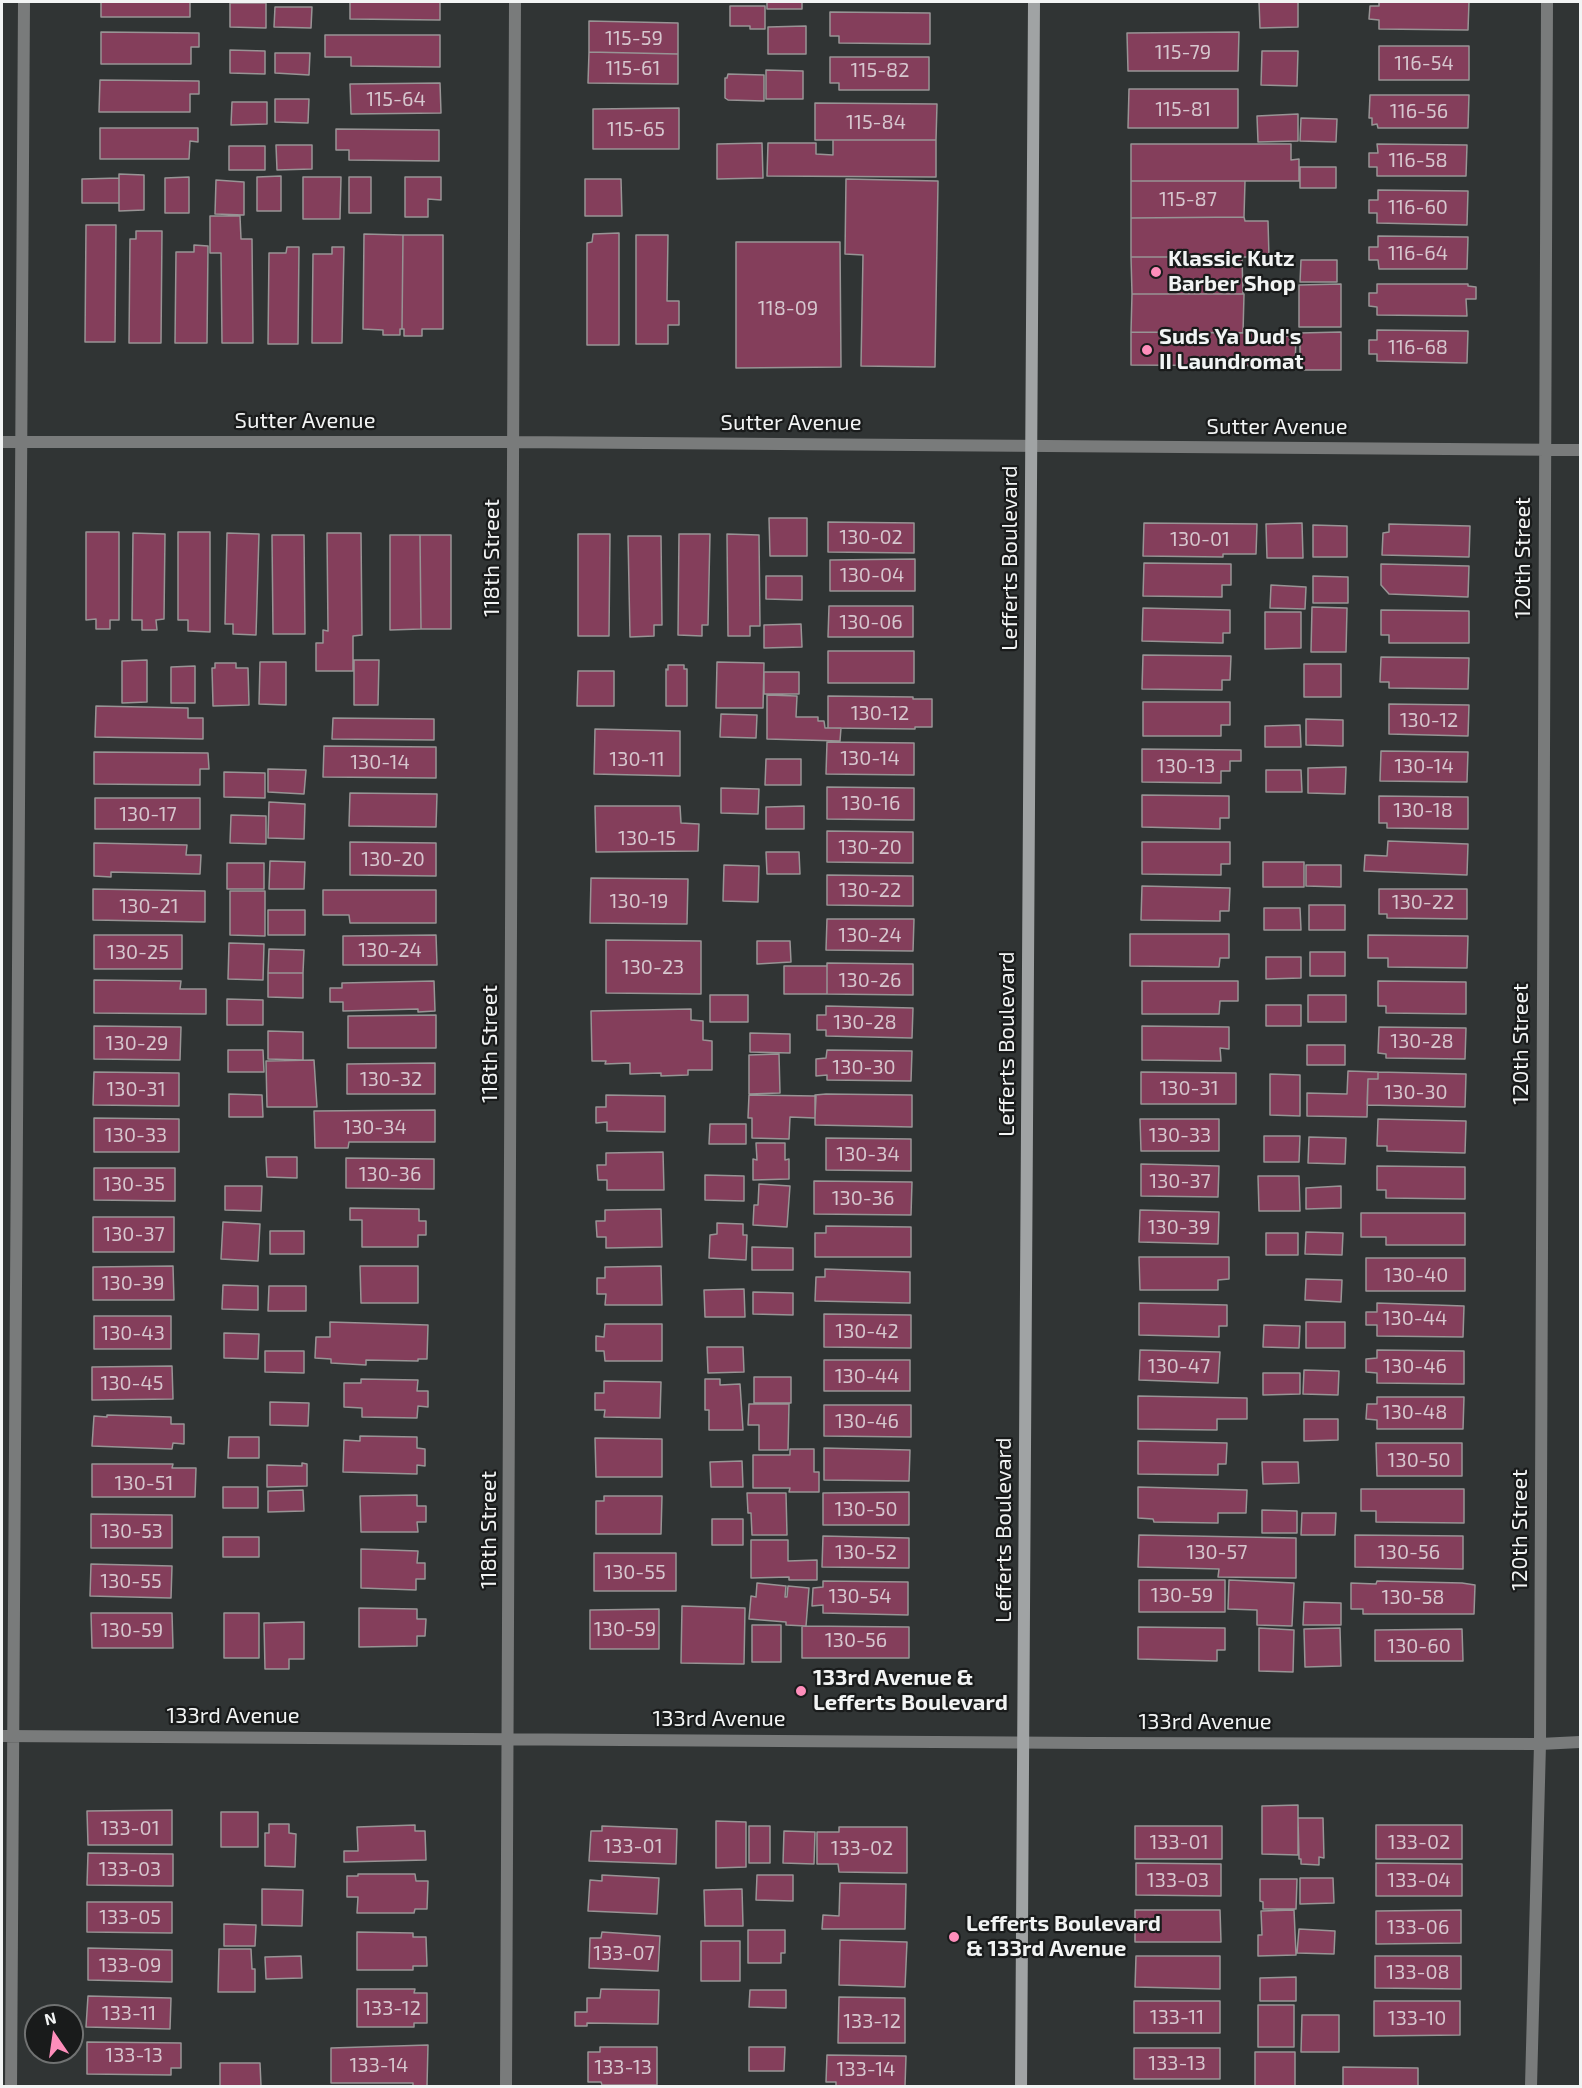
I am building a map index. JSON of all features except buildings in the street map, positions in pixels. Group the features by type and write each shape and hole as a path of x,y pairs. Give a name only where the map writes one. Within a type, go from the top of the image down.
{"main road":[{"name":"Lefferts Boulevard","path":"1021,2086 1034,2"}],"street":[{"path":"12,2086 8,1736 24,2"},
{"name":"118th Street","path":"506,2086 515,2"},
{"name":"120th Street","path":"1532,2086 1540,1744 1547,2"},
{"name":"Sutter Avenue","path":"2,442 513,442 1581,450"},
{"name":"133rd Avenue","path":"8,1736 1023,1743 1540,1744 1581,1742"}],"place":[{"name":"Klassic Kutz Barber Shop","path":"1156,272"},
{"name":"Suds Ya Dud's II Laundromat","path":"1147,350"},
{"name":"133rd Avenue & Lefferts Boulevard","path":"801,1691"},
{"name":"Lefferts Boulevard & 133rd Avenue","path":"954,1937"}]}
